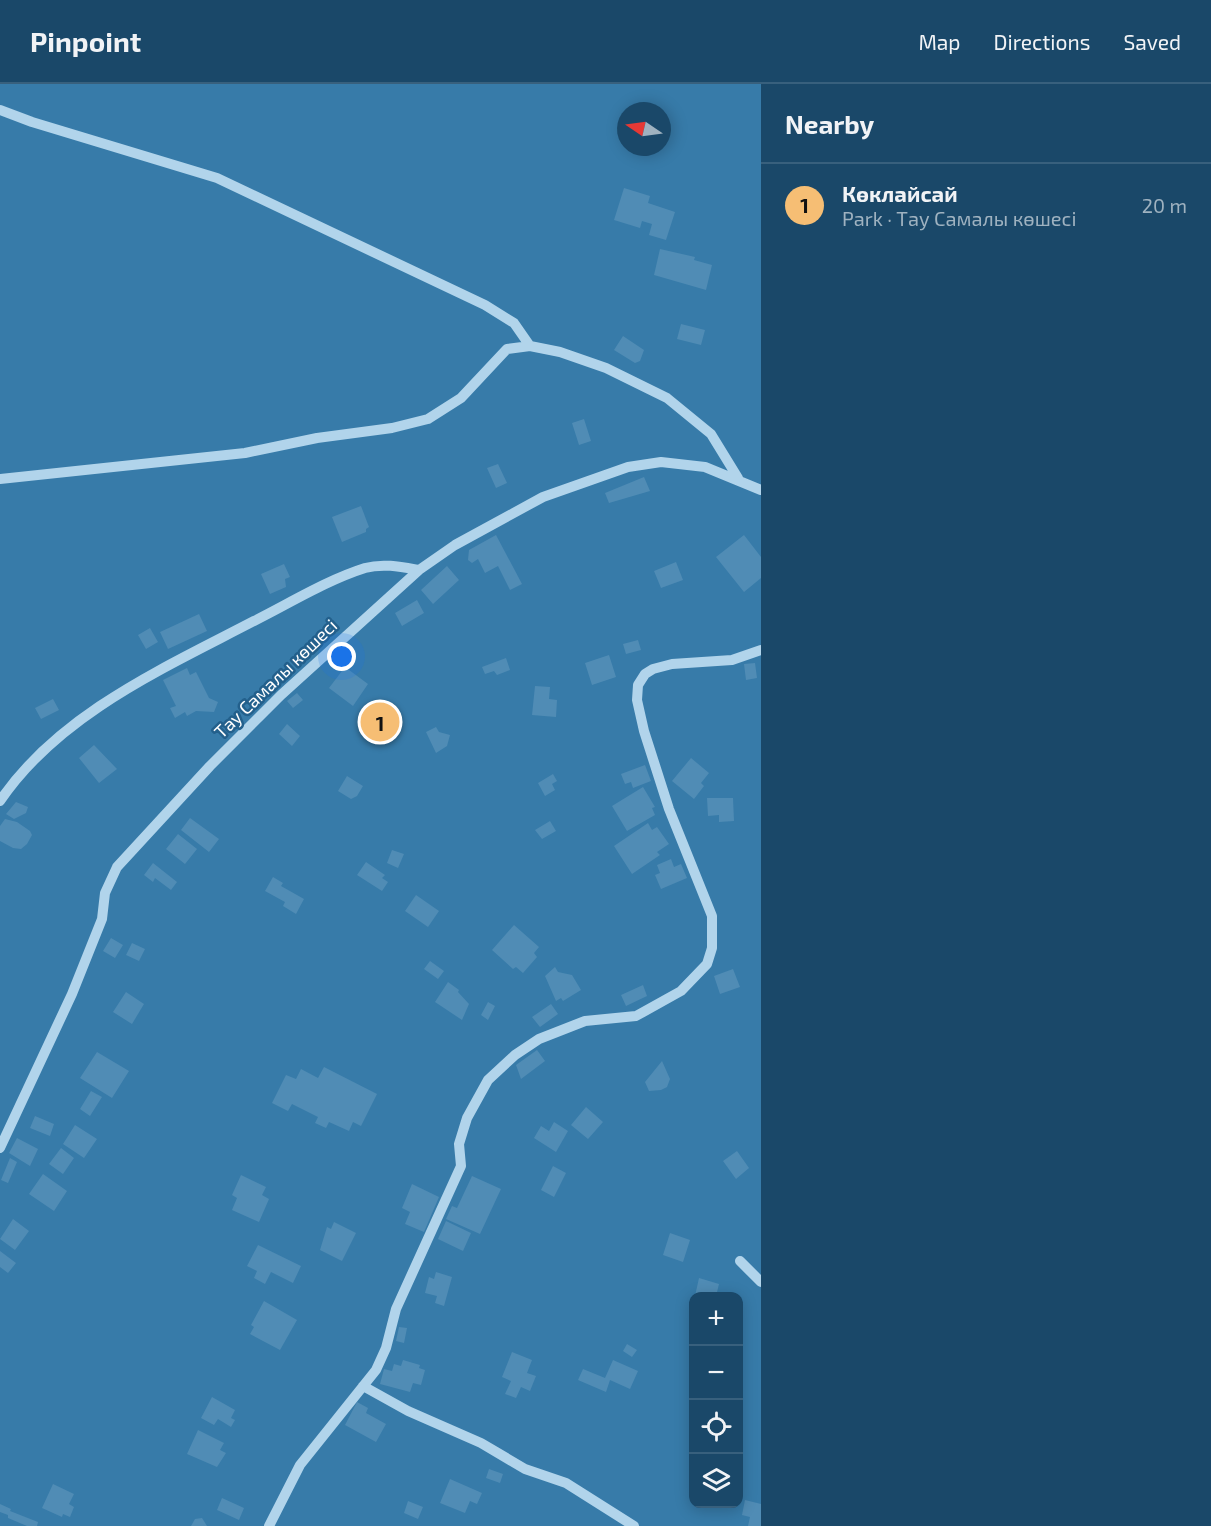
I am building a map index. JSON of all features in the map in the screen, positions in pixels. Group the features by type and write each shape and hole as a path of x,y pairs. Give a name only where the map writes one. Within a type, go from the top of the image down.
{"street":[{"path":"0,110 32,122 217,178 485,305 514,323 530,346"},
{"path":"0,479 245,453 317,438 392,428 428,418 461,398 507,349 530,346 560,352 606,368 667,398 711,434 738,478"},
{"name":"Тау Самалы көшесі","path":"0,1148 72,994 102,919 105,893 117,867 210,766 273,703 420,570 455,545 543,497 628,467 661,462 705,467 738,478 761,490"},
{"path":"0,801 57,739 119,695 184,658 332,582 367,567 388,565 420,570"},
{"path":"269,1526 300,1465 376,1370 386,1348 396,1309 461,1166 459,1144 467,1118 488,1080 539,1039 585,1021 636,1016 681,991 707,964 712,948 712,916 669,809 644,731 637,700 638,685 645,674 653,669 672,664 732,660 761,650"},
{"path":"740,1261 761,1282"},
{"path":"363,1386 408,1411 481,1443 525,1469 566,1483 634,1526"}],"shaded area":[{"path":"0,84 761,84 761,1526 0,1526"}],"building":[{"path":"624,188 650,196 648,203 675,212 666,240 649,235 652,224 642,221 640,228 614,220"},
{"path":"660,249 695,257 694,260 712,265 706,290 654,275"},
{"path":"681,324 705,330 701,345 677,339"},
{"path":"623,336 644,350 640,361 635,363 614,350"},
{"path":"584,419 591,441 579,445 572,423"},
{"path":"498,464 507,483 496,488 487,468"},
{"path":"644,477 650,491 609,503 605,493"},
{"path":"361,506 369,527 366,532 342,542 332,517"},
{"path":"496,535 522,584 510,590 498,566 485,573 478,559 472,563 468,560 469,550"},
{"path":"744,535 761,557 761,578 744,592 716,557"},
{"path":"676,562 683,580 661,588 654,571"},
{"path":"284,564 290,577 285,579 286,587 270,594 261,574"},
{"path":"447,566 459,580 433,604 421,590"},
{"path":"417,600 424,613 402,626 395,613"},
{"path":"199,614 207,631 168,649 160,632"},
{"path":"150,628 158,642 146,649 138,635"},
{"path":"638,640 641,650 626,654 623,644"},
{"path":"609,655 616,677 592,685 585,663"},
{"path":"506,658 510,670 497,675 494,671 485,674 482,667"},
{"path":"755,663 757,678 746,680 744,664"},
{"path":"345,667 368,684 353,706 329,688"},
{"path":"187,668 190,675 196,672 209,698 218,702 214,712 196,711 187,716 185,712 175,718 170,708 176,706 163,680"},
{"path":"535,686 550,687 549,699 557,700 556,717 532,715"},
{"path":"297,693 303,700 293,708 287,701"},
{"path":"53,699 59,710 41,719 35,708"},
{"path":"287,724 300,736 292,746 279,734"},
{"path":"436,727 439,732 450,735 447,746 436,753 426,732"},
{"path":"94,745 117,769 99,783 79,758"},
{"path":"691,758 709,773 701,783 704,786 694,799 672,781"},
{"path":"645,765 651,781 633,788 631,782 625,784 621,774"},
{"path":"553,774 557,781 552,784 555,790 545,796 538,783"},
{"path":"347,776 363,786 357,796 351,799 338,791"},
{"path":"643,787 655,807 652,808 655,815 627,831 612,806"},
{"path":"707,798 733,798 734,821 719,822 719,815 708,816"},
{"path":"16,802 28,807 26,813 14,819 6,814"},
{"path":"190,818 219,839 209,852 181,830"},
{"path":"5,819 17,822 30,831 32,835 21,849 13,848 0,841 0,826"},
{"path":"550,821 556,831 542,839 535,830"},
{"path":"648,823 652,830 657,827 669,844 657,852 660,855 632,874 614,846"},
{"path":"178,834 197,849 185,864 166,849"},
{"path":"392,850 404,854 398,868 387,863"},
{"path":"671,859 674,867 681,864 687,878 661,889 655,875 660,873 657,865"},
{"path":"366,862 385,875 382,878 388,882 382,891 357,875"},
{"path":"153,863 177,882 171,890 155,878 153,882 144,875"},
{"path":"273,877 283,883 281,886 304,899 296,914 283,906 285,902 265,891"},
{"path":"416,895 439,911 428,927 405,911"},
{"path":"514,925 539,947 534,953 537,957 523,973 516,967 513,969 492,950"},
{"path":"111,938 123,945 115,958 103,951"},
{"path":"132,943 145,949 139,961 126,955"},
{"path":"430,961 444,971 438,979 424,969"},
{"path":"555,967 558,972 572,975 581,990 563,1001 561,998 556,1001 545,976"},
{"path":"733,969 740,987 720,994 714,976"},
{"path":"448,982 459,990 458,992 469,1004 462,1020 435,1002"},
{"path":"643,985 647,996 626,1006 621,995"},
{"path":"126,992 144,1004 132,1024 113,1012"},
{"path":"488,1002 495,1006 488,1020 481,1015"},
{"path":"551,1004 558,1014 540,1027 532,1017"},
{"path":"537,1050 545,1061 521,1079 516,1065"},
{"path":"97,1052 129,1071 112,1098 80,1078"},
{"path":"662,1061 670,1079 667,1087 649,1091 645,1082"},
{"path":"324,1067 377,1094 361,1126 353,1122 349,1131 329,1122 326,1128 315,1123 318,1117 292,1104 288,1111 272,1103 286,1075 296,1079 301,1069 318,1078"},
{"path":"91,1091 102,1097 90,1116 80,1109"},
{"path":"586,1107 603,1122 588,1139 571,1125"},
{"path":"35,1116 54,1124 50,1136 30,1128"},
{"path":"554,1122 568,1131 556,1152 534,1138 541,1126 549,1131"},
{"path":"75,1125 97,1139 84,1158 63,1144"},
{"path":"17,1138 38,1149 30,1166 9,1153"},
{"path":"61,1148 74,1158 63,1174 49,1164"},
{"path":"737,1151 749,1168 736,1179 723,1161"},
{"path":"10,1158 17,1162 8,1183 1,1180"},
{"path":"553,1166 566,1173 554,1197 541,1190"},
{"path":"43,1174 67,1191 54,1211 29,1194"},
{"path":"241,1175 266,1187 262,1195 269,1199 259,1222 232,1210 237,1198 232,1195"},
{"path":"472,1176 501,1189 480,1234 446,1219 452,1206 457,1208"},
{"path":"412,1184 439,1197 424,1232 405,1224 410,1212 402,1208"},
{"path":"13,1219 29,1231 15,1250 0,1239"},
{"path":"446,1221 471,1233 463,1251 438,1239"},
{"path":"334,1222 356,1233 342,1261 320,1250 327,1227 331,1229"},
{"path":"670,1233 690,1240 683,1262 663,1255"},
{"path":"258,1245 301,1266 293,1283 271,1272 265,1284 254,1278 257,1271 247,1266"},
{"path":"0,1251 16,1263 8,1273 0,1267"},
{"path":"436,1272 452,1277 444,1306 435,1303 437,1296 425,1293 429,1277 434,1279"},
{"path":"699,1278 719,1284 717,1292 696,1292"},
{"path":"264,1301 297,1320 280,1350 250,1334 254,1327 251,1325"},
{"path":"399,1327 407,1328 404,1343 396,1341"},
{"path":"627,1344 637,1350 632,1357 623,1351"},
{"path":"512,1352 532,1360 527,1373 536,1376 530,1391 521,1387 516,1398 505,1394 511,1381 502,1377"},
{"path":"403,1360 420,1365 419,1368 425,1370 421,1385 413,1383 410,1392 380,1384 384,1369 392,1371 394,1364 401,1366"},
{"path":"613,1360 638,1371 630,1389 610,1380 606,1392 578,1380 583,1369 605,1378"},
{"path":"212,1397 235,1410 231,1418 235,1420 231,1427 218,1419 214,1425 201,1418"},
{"path":"357,1402 368,1408 366,1413 386,1424 376,1442 345,1425"},
{"path":"198,1430 224,1443 220,1450 226,1453 217,1467 187,1454"},
{"path":"489,1469 503,1474 500,1483 486,1478"},
{"path":"450,1479 482,1493 477,1504 470,1501 465,1513 440,1503"},
{"path":"53,1484 74,1494 69,1504 74,1507 70,1517 63,1514 62,1517 42,1508"},
{"path":"222,1498 244,1508 239,1520 217,1510"},
{"path":"745,1500 761,1504 761,1526 748,1526 750,1517 742,1515"},
{"path":"408,1501 423,1507 418,1519 404,1513"},
{"path":"0,1504 11,1509 10,1511 38,1522 37,1526 27,1526 8,1518 8,1515 0,1512"},
{"path":"202,1518 207,1526 191,1526 195,1519"}],"place":[{"name":"Көклайсай","path":"380,722"}]}
